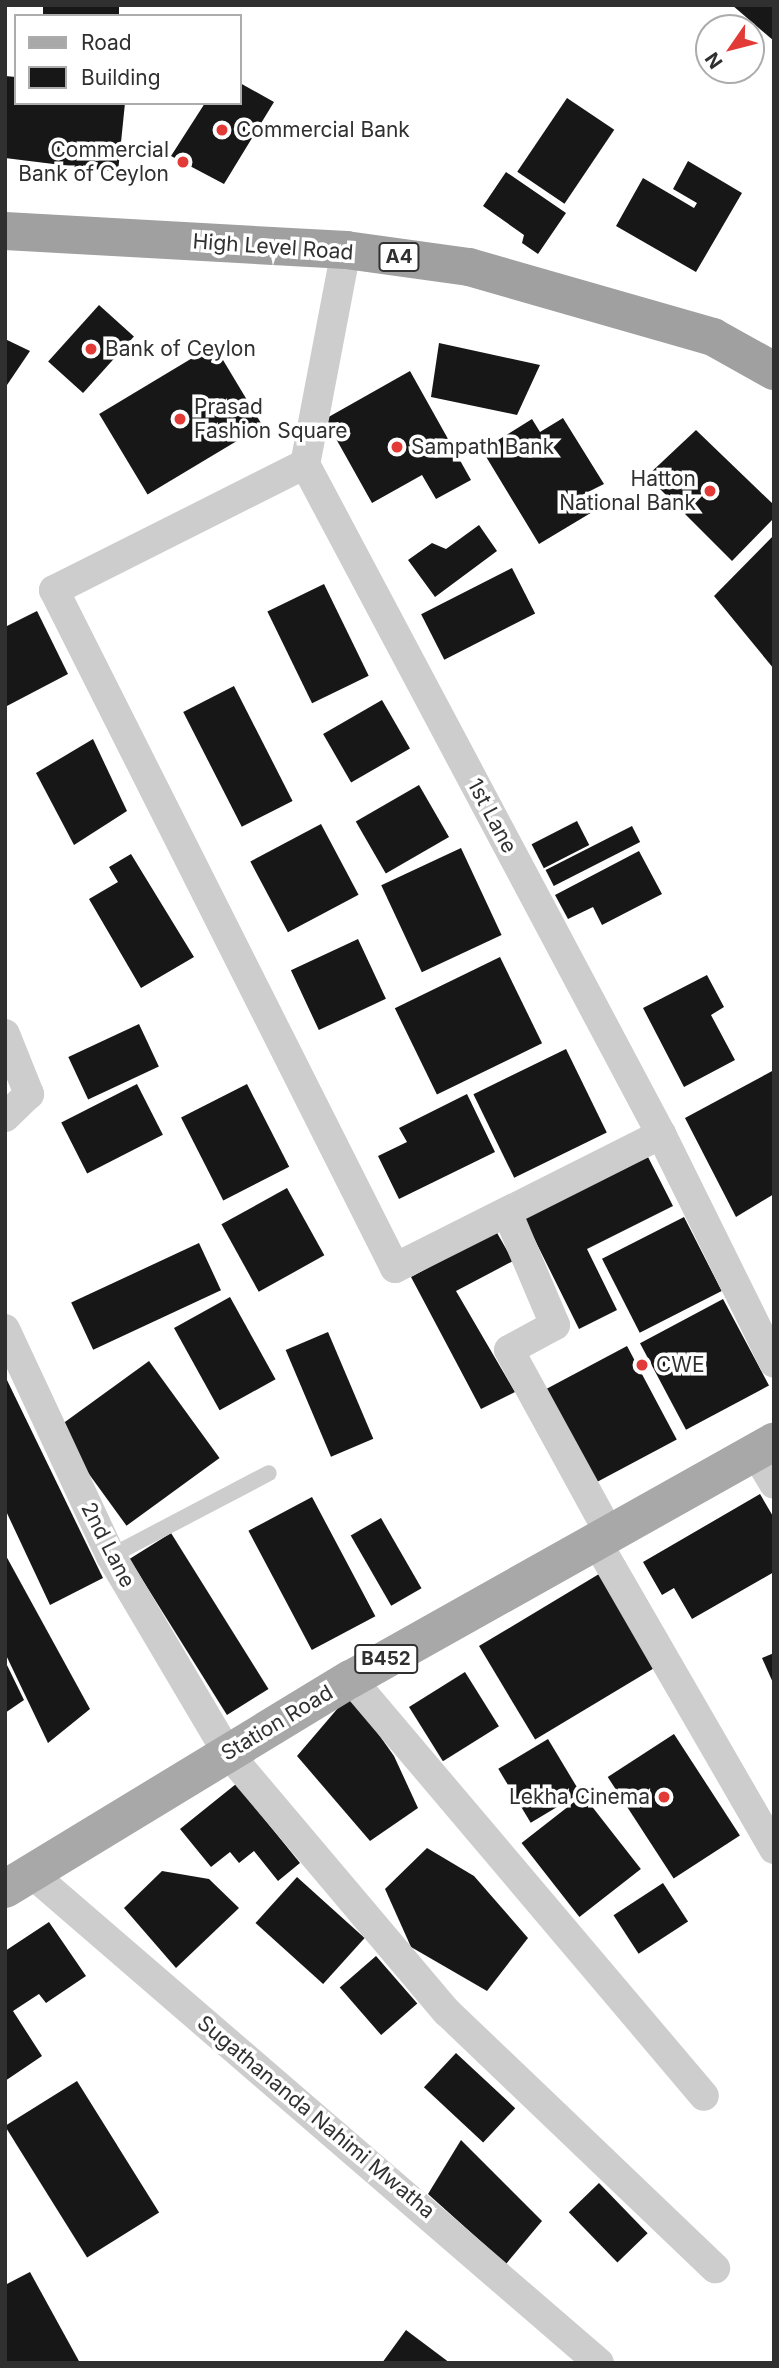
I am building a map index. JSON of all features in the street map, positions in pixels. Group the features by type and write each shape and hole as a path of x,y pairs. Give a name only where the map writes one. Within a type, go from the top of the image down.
{"highway":[{"name":"High Level Road","path":"5,231 346,250 469,267 713,337 774,371"}],"main road":[{"name":"Station Road","path":"18,1881 351,1679 601,1535 765,1447"}],"street":[{"path":"346,250 305,464 54,590 395,1268 661,1134"},
{"name":"1st Lane","path":"305,464 661,1134 774,1363"},
{"path":"5,1034 29,1094 5,1117"},
{"path":"507,1212 555,1325 509,1350 601,1535 774,1849"},
{"name":"2nd Lane","path":"5,1329 111,1556 227,1752 447,2012 715,2268"},
{"path":"765,1447 774,1485"},
{"path":"351,1679 704,2096"},
{"name":"Sugathananda Nahimi Mwatha","path":"18,1881 599,2363"}],"lane":[{"path":"111,1556 269,1473"}],"building":[{"path":"43,5 119,5 119,14 43,14"},
{"path":"732,5 774,5 774,41 765,33 765,14 742,14"},
{"path":"5,76 14,77 14,105 125,105 118,172 5,158"},
{"name":"Commercial Bank","path":"242,84 274,102 224,184 171,156 204,105 242,105"},
{"path":"567,98 614,130 564,204 517,172"},
{"path":"688,161 742,193 696,272 616,226 643,178 694,208 697,203 673,189"},
{"path":"506,172 566,213 538,254 522,243 524,235 483,206"},
{"name":"Bank of Ceylon","path":"99,305 134,336 83,393 48,361"},
{"path":"5,339 30,351 5,388"},
{"path":"439,343 540,365 517,415 431,397"},
{"name":"Prasad Fashion Square","path":"214,345 262,426 148,495 99,414"},
{"name":"Sampath Bank","path":"410,371 471,480 436,499 422,475 372,503 325,419"},
{"path":"563,418 604,484 582,495 594,511 539,544 482,450 532,419 540,432"},
{"name":"Hatton National Bank","path":"696,430 774,505 774,518 732,561 647,476"},
{"path":"479,525 497,551 435,597 408,560 432,543 446,549"},
{"path":"774,535 774,669 714,596"},
{"path":"512,568 535,613 444,660 421,614"},
{"path":"324,584 369,676 312,703 267,612"},
{"path":"37,611 68,674 5,707 5,627"},
{"path":"234,686 293,801 242,827 183,712"},
{"path":"382,700 410,748 351,782 323,734"},
{"path":"93,739 127,811 74,845 36,773"},
{"path":"419,785 449,837 386,873 356,822"},
{"path":"577,821 589,845 544,868 532,844"},
{"path":"321,824 359,895 288,932 250,862"},
{"path":"632,826 640,842 554,886 546,870"},
{"path":"461,848 502,935 422,972 381,885"},
{"path":"639,851 662,894 602,925 593,907 568,919 555,895"},
{"path":"131,854 194,957 141,988 89,899 118,882 109,867"},
{"path":"358,939 386,999 319,1030 291,970"},
{"path":"500,957 542,1043 437,1095 395,1008"},
{"path":"707,975 724,1007 711,1015 735,1060 684,1087 643,1008"},
{"path":"139,1024 159,1067 88,1100 68,1057"},
{"path":"566,1049 607,1133 514,1178 473,1094"},
{"path":"774,1070 774,1194 736,1217 685,1118"},
{"path":"137,1084 163,1135 87,1173 61,1123"},
{"path":"247,1084 289,1167 223,1200 181,1118"},
{"path":"467,1094 495,1152 399,1199 378,1156 407,1142 399,1128"},
{"path":"648,1157 673,1206 587,1249 617,1310 579,1329 524,1218"},
{"path":"287,1188 324,1255 259,1292 221,1224"},
{"path":"684,1217 722,1291 640,1333 602,1259"},
{"path":"496,1231 513,1261 456,1291 515,1392 481,1409 411,1277"},
{"path":"199,1243 221,1290 93,1350 71,1303"},
{"path":"230,1297 276,1379 220,1410 174,1328"},
{"path":"723,1299 769,1386 686,1430 640,1343"},
{"path":"328,1332 373,1439 331,1457 286,1350"},
{"path":"627,1346 677,1440 596,1483 546,1389"},
{"path":"149,1361 220,1458 126,1526 56,1429"},
{"path":"5,1376 103,1578 50,1605 5,1509"},
{"path":"760,1494 774,1518 774,1572 692,1619 674,1588 662,1595 643,1562"},
{"path":"312,1497 375,1616 312,1650 248,1531"},
{"path":"381,1518 422,1588 391,1606 351,1536"},
{"path":"171,1533 269,1689 227,1715 129,1559"},
{"path":"5,1554 90,1709 48,1743 5,1653"},
{"path":"599,1574 655,1667 535,1740 479,1646"},
{"path":"774,1653 774,1685 762,1658"},
{"path":"5,1661 24,1700 5,1713"},
{"path":"465,1672 499,1726 443,1761 409,1707"},
{"path":"350,1694 394,1756 418,1808 370,1841 297,1756"},
{"path":"674,1734 740,1835 674,1879 608,1777"},
{"path":"548,1739 580,1793 531,1823 498,1769"},
{"path":"236,1784 300,1863 278,1881 254,1851 239,1863 230,1852 211,1867 180,1829"},
{"path":"583,1795 641,1869 579,1917 522,1843"},
{"path":"427,1848 474,1876 528,1938 487,1991 411,1947 385,1889"},
{"path":"162,1871 209,1879 239,1908 176,1968 124,1908"},
{"path":"297,1877 365,1938 323,1984 256,1923"},
{"path":"663,1883 688,1922 639,1954 614,1915"},
{"path":"49,1922 86,1976 46,2003 39,1994 13,2011 42,2056 5,2081 5,1951"},
{"path":"376,1956 417,2004 381,2035 340,1987"},
{"path":"456,2053 515,2108 483,2143 424,2087"},
{"path":"77,2081 159,2212 87,2257 5,2126"},
{"path":"461,2140 542,2221 506,2264 428,2194"},
{"path":"599,2183 648,2233 617,2263 569,2212"},
{"path":"30,2272 80,2363 5,2363 5,2285"},
{"path":"406,2330 450,2363 382,2363"}],"place":[{"name":"Commercial Bank","path":"222,130"},
{"name":"Commercial Bank of Ceylon","path":"183,162"},
{"name":"Bank of Ceylon","path":"91,349"},
{"name":"Prasad Fashion Square","path":"180,419"},
{"name":"Sampath Bank","path":"397,447"},
{"name":"Hatton National Bank","path":"710,491"},
{"name":"CWE","path":"642,1365"},
{"name":"Lekha Cinema","path":"664,1797"}]}
